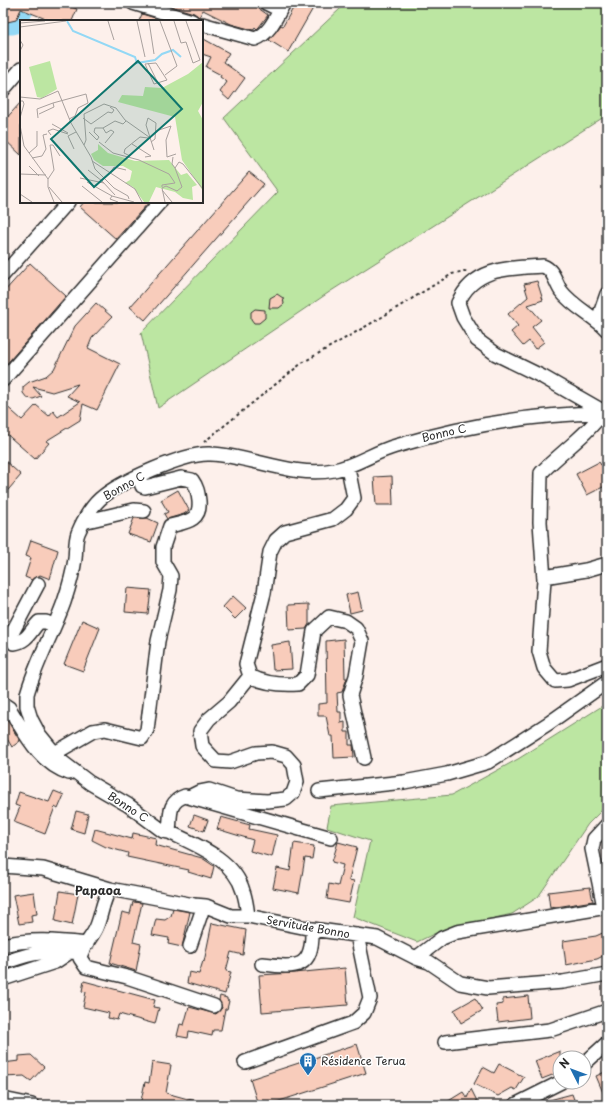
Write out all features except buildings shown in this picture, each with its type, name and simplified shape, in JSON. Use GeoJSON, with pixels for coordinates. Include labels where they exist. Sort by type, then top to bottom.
{"type":"FeatureCollection","features":[{"type":"Feature","properties":{"kind":"street"},"geometry":{"type":"LineString","coordinates":[[132,3],[189,20]]}},
{"type":"Feature","properties":{"kind":"street"},"geometry":{"type":"LineString","coordinates":[[203,24],[255,39],[262,37],[282,6],[266,3]]}},
{"type":"Feature","properties":{"kind":"street"},"geometry":{"type":"LineString","coordinates":[[3,90],[20,70]]}},
{"type":"Feature","properties":{"kind":"street"},"geometry":{"type":"LineString","coordinates":[[3,275],[67,203]]}},
{"type":"Feature","properties":{"kind":"street"},"geometry":{"type":"LineString","coordinates":[[3,380],[159,203]]}},
{"type":"Feature","properties":{"kind":"street"},"geometry":{"type":"LineString","coordinates":[[605,327],[587,314],[562,291],[547,268],[528,267],[491,271],[483,275],[461,296],[458,303],[463,317],[477,340],[496,354],[542,377],[604,413],[582,436],[558,455],[541,473],[540,522],[544,577],[539,651],[544,668],[555,681],[568,680],[607,665]]}},
{"type":"Feature","properties":{"kind":"street"},"geometry":{"type":"LineString","coordinates":[[605,327],[600,314],[607,294]]}},
{"type":"Feature","properties":{"kind":"street","name":"Bonno C"},"geometry":{"type":"LineString","coordinates":[[248,916],[243,890],[229,867],[215,855],[163,830],[80,776],[61,761],[39,734],[31,719],[27,694],[72,578],[77,536],[83,522],[100,499],[163,466],[192,455],[217,455],[308,472],[328,471],[348,468],[384,450],[444,432],[538,416],[604,413]]}},
{"type":"Feature","properties":{"kind":"street"},"geometry":{"type":"LineString","coordinates":[[348,468],[354,498],[346,509],[333,519],[285,532],[276,540],[270,552],[264,593],[246,664],[250,676],[257,680],[284,685],[298,684],[307,675],[314,631],[329,617],[346,620],[356,628],[362,641],[356,676],[350,696],[364,758]]}},
{"type":"Feature","properties":{"kind":"street"},"geometry":{"type":"LineString","coordinates":[[55,752],[93,731],[105,729],[142,738],[147,730],[158,641],[170,590],[171,576],[163,562],[163,547],[166,534],[170,526],[193,519],[197,516],[200,510],[197,488],[192,480],[181,478],[142,486],[140,477]]}},
{"type":"Feature","properties":{"kind":"street"},"geometry":{"type":"LineString","coordinates":[[83,522],[134,510],[144,511]]}},
{"type":"Feature","properties":{"kind":"street"},"geometry":{"type":"LineString","coordinates":[[544,577],[586,570],[607,564]]}},
{"type":"Feature","properties":{"kind":"street"},"geometry":{"type":"LineString","coordinates":[[38,584],[11,635],[12,641],[14,643],[20,642],[28,638],[39,622],[46,622],[53,625]]}},
{"type":"Feature","properties":{"kind":"street"},"geometry":{"type":"LineString","coordinates":[[189,797],[199,792],[209,790],[236,799],[266,802],[286,799],[293,793],[297,782],[294,766],[286,756],[272,752],[256,753],[230,762],[216,761],[202,746],[200,731],[209,719],[229,702],[250,676]]}},
{"type":"Feature","properties":{"kind":"street"},"geometry":{"type":"LineString","coordinates":[[319,791],[404,782],[447,774],[488,762],[550,723],[607,682]]}},
{"type":"Feature","properties":{"kind":"street"},"geometry":{"type":"LineString","coordinates":[[3,704],[9,708],[38,752],[47,761],[59,770],[80,776]]}},
{"type":"Feature","properties":{"kind":"street"},"geometry":{"type":"LineString","coordinates":[[169,832],[169,812],[174,802],[178,798],[189,797],[331,838]]}},
{"type":"Feature","properties":{"kind":"street"},"geometry":{"type":"LineString","coordinates":[[416,958],[442,938],[457,932],[606,907],[592,850],[594,840],[607,826]]}},
{"type":"Feature","properties":{"kind":"street","name":"Servitude Bonno"},"geometry":{"type":"LineString","coordinates":[[3,866],[43,869],[110,889],[206,906],[232,916],[248,916],[377,938],[416,958],[429,962],[460,982],[488,988],[563,982],[607,974]]}},
{"type":"Feature","properties":{"kind":"street"},"geometry":{"type":"LineString","coordinates":[[110,889],[105,896],[96,928],[84,947],[80,958],[86,967],[127,977],[214,1006]]}},
{"type":"Feature","properties":{"kind":"street"},"geometry":{"type":"LineString","coordinates":[[190,946],[202,911],[206,906]]}},
{"type":"Feature","properties":{"kind":"street"},"geometry":{"type":"LineString","coordinates":[[262,964],[296,966],[304,962],[311,951],[312,928]]}},
{"type":"Feature","properties":{"kind":"street"},"geometry":{"type":"LineString","coordinates":[[246,1062],[353,1023],[364,1013],[370,998],[357,935]]}},
{"type":"Feature","properties":{"kind":"street"},"geometry":{"type":"LineString","coordinates":[[3,945],[21,940],[59,941],[84,947]]}},
{"type":"Feature","properties":{"kind":"street"},"geometry":{"type":"LineString","coordinates":[[3,979],[55,962],[67,954],[84,947]]}},
{"type":"Feature","properties":{"kind":"street"},"geometry":{"type":"LineString","coordinates":[[3,963],[42,953],[67,954]]}},
{"type":"Feature","properties":{"kind":"street"},"geometry":{"type":"LineString","coordinates":[[445,1042],[550,1030],[607,1011]]}},
{"type":"Feature","properties":{"kind":"street"},"geometry":{"type":"LineString","coordinates":[[592,1056],[607,1042]]}},
{"type":"Feature","properties":{"kind":"street"},"geometry":{"type":"LineString","coordinates":[[515,1105],[552,1086]]}},
{"type":"Feature","properties":{"kind":"street"},"geometry":{"type":"LineString","coordinates":[[3,1100],[32,1105]]}},
{"type":"Feature","properties":{"kind":"path"},"geometry":{"type":"LineString","coordinates":[[192,455],[204,442],[302,363],[382,317],[452,274],[464,271],[483,275]]}},
{"type":"Feature","properties":{"kind":"green space"},"geometry":{"type":"Polygon","coordinates":[[[342,3],[607,3],[607,115],[331,291],[158,408],[141,333],[278,192],[224,118],[341,8],[342,3]]]}},
{"type":"Feature","properties":{"kind":"green space"},"geometry":{"type":"Polygon","coordinates":[[[607,703],[607,805],[588,824],[538,897],[512,914],[442,930],[417,942],[353,917],[370,841],[327,827],[331,806],[452,795],[518,759],[607,703]]]}},
{"type":"Feature","properties":{"kind":"waterway"},"geometry":{"type":"LineString","coordinates":[[3,24],[13,24],[28,3]]}},
{"type":"Feature","properties":{"kind":"place","name":"Résidence Terua"},"geometry":{"type":"Point","coordinates":[308,1076]}},
{"type":"Feature","properties":{"kind":"district","name":"Papaoa"},"geometry":{"type":"Point","coordinates":[98,891]}}]}
